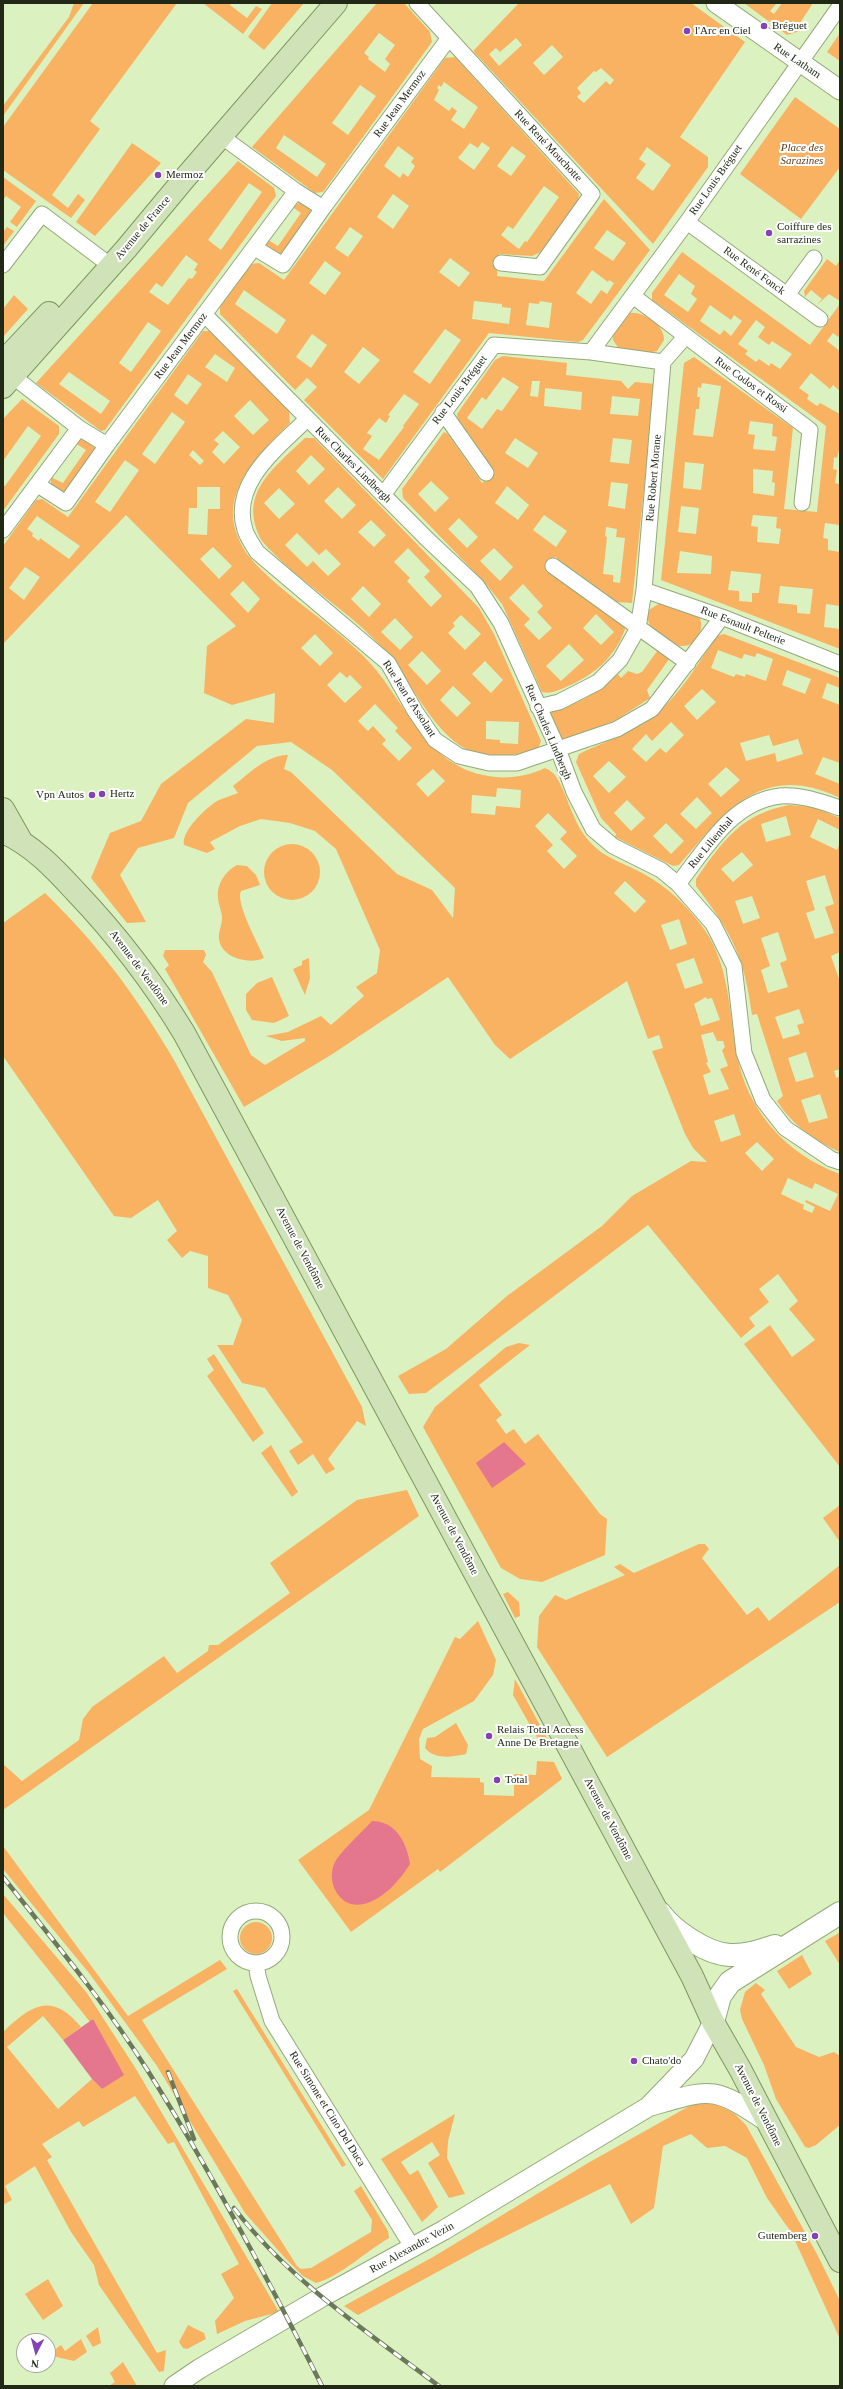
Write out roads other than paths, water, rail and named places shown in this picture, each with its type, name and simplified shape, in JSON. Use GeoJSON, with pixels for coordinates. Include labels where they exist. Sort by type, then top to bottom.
{"type":"FeatureCollection","features":[{"type":"Feature","properties":{"kind":"main road","name":"Avenue de France"},"geometry":{"type":"LineString","coordinates":[[5,374],[105,262],[179,184],[336,3]]}},
{"type":"Feature","properties":{"kind":"main road","name":"Avenue de Vendôme"},"geometry":{"type":"LineString","coordinates":[[3,809],[12,836],[60,875],[126,949],[160,994],[184,1033],[692,1976],[713,2022],[740,2069],[840,2261]]}},
{"type":"Feature","properties":{"kind":"main road"},"geometry":{"type":"LineString","coordinates":[[650,1898],[662,1916],[686,1937],[708,1950],[729,1955],[751,1954],[799,1939]]}},
{"type":"Feature","properties":{"kind":"main road"},"geometry":{"type":"LineString","coordinates":[[713,2022],[720,1996],[730,1982],[840,1913]]}},
{"type":"Feature","properties":{"kind":"street","name":"Rue René Mouchotte"},"geometry":{"type":"LineString","coordinates":[[416,3],[592,194],[540,267],[501,263]]}},
{"type":"Feature","properties":{"kind":"street","name":"Rue Latham"},"geometry":{"type":"LineString","coordinates":[[716,3],[840,90]]}},
{"type":"Feature","properties":{"kind":"street","name":"Rue Louis Bréguet"},"geometry":{"type":"LineString","coordinates":[[591,352],[687,222],[840,6]]}},
{"type":"Feature","properties":{"kind":"street","name":"Rue Jean Mermoz"},"geometry":{"type":"LineString","coordinates":[[255,248],[283,265],[448,38]]}},
{"type":"Feature","properties":{"kind":"street"},"geometry":{"type":"LineString","coordinates":[[221,136],[296,191],[323,208]]}},
{"type":"Feature","properties":{"kind":"street","name":"Rue Jean Mermoz"},"geometry":{"type":"LineString","coordinates":[[38,484],[66,503],[107,445],[296,191]]}},
{"type":"Feature","properties":{"kind":"street"},"geometry":{"type":"LineString","coordinates":[[3,266],[42,214],[105,262]]}},
{"type":"Feature","properties":{"kind":"street","name":"Rue René Fonck"},"geometry":{"type":"LineString","coordinates":[[687,222],[820,319]]}},
{"type":"Feature","properties":{"kind":"street"},"geometry":{"type":"LineString","coordinates":[[787,295],[814,258]]}},
{"type":"Feature","properties":{"kind":"street","name":"Rue Codos et Rossi"},"geometry":{"type":"LineString","coordinates":[[632,296],[810,430],[802,503]]}},
{"type":"Feature","properties":{"kind":"street","name":"Rue Charles Lindbergh"},"geometry":{"type":"LineString","coordinates":[[204,314],[383,495],[477,586],[501,623],[558,749],[574,792],[592,829],[613,846],[660,870],[678,884],[713,924],[734,966],[744,1053],[763,1100],[784,1128],[831,1160],[840,1162]]}},
{"type":"Feature","properties":{"kind":"street"},"geometry":{"type":"LineString","coordinates":[[663,362],[685,337]]}},
{"type":"Feature","properties":{"kind":"street","name":"Rue Louis Bréguet"},"geometry":{"type":"LineString","coordinates":[[383,495],[494,345],[591,352],[663,362]]}},
{"type":"Feature","properties":{"kind":"street","name":"Rue Robert Morane"},"geometry":{"type":"LineString","coordinates":[[538,707],[559,702],[598,682],[620,660],[638,628],[644,590],[663,362]]}},
{"type":"Feature","properties":{"kind":"street"},"geometry":{"type":"LineString","coordinates":[[5,374],[79,428],[107,445]]}},
{"type":"Feature","properties":{"kind":"street"},"geometry":{"type":"LineString","coordinates":[[443,412],[486,473]]}},
{"type":"Feature","properties":{"kind":"street","name":"Rue Jean d'Assolant"},"geometry":{"type":"LineString","coordinates":[[307,419],[265,461],[247,484],[242,507],[245,530],[257,552],[388,663],[415,711],[435,740],[459,756],[489,763],[517,763],[617,729],[652,709],[722,618]]}},
{"type":"Feature","properties":{"kind":"street"},"geometry":{"type":"LineString","coordinates":[[3,530],[79,428]]}},
{"type":"Feature","properties":{"kind":"street"},"geometry":{"type":"LineString","coordinates":[[553,566],[688,663]]}},
{"type":"Feature","properties":{"kind":"street","name":"Rue Esnault Pelterie"},"geometry":{"type":"LineString","coordinates":[[644,590],[722,618],[840,664]]}},
{"type":"Feature","properties":{"kind":"street","name":"Rue Lilienthal"},"geometry":{"type":"LineString","coordinates":[[678,884],[731,817],[747,806],[780,796],[813,799],[840,808]]}},
{"type":"Feature","properties":{"kind":"street","name":"Rue Simone et Cino Del Duca"},"geometry":{"type":"LineString","coordinates":[[256,1964],[258,1976],[272,2020],[413,2248]]}},
{"type":"Feature","properties":{"kind":"street","name":"Rue Alexandre Vezin"},"geometry":{"type":"LineString","coordinates":[[648,2107],[694,2059],[713,2022]]}},
{"type":"Feature","properties":{"kind":"street","name":"Rue Alexandre Vezin"},"geometry":{"type":"LineString","coordinates":[[174,2386],[199,2369],[322,2297],[413,2248],[648,2107],[699,2092],[711,2092],[734,2099],[766,2121]]}},
{"type":"Feature","properties":{"kind":"railway"},"geometry":{"type":"LineString","coordinates":[[3,1877],[96,1996],[148,2071],[172,2109],[239,2227],[322,2386]]}},
{"type":"Feature","properties":{"kind":"railway"},"geometry":{"type":"LineString","coordinates":[[168,2072],[194,2139]]}},
{"type":"Feature","properties":{"kind":"railway"},"geometry":{"type":"LineString","coordinates":[[234,2208],[279,2259],[304,2282],[357,2325],[439,2386]]}},
{"type":"Feature","properties":{"kind":"place","name":"Bréguet"},"geometry":{"type":"Point","coordinates":[764,26]}},
{"type":"Feature","properties":{"kind":"place","name":"l'Arc en Ciel"},"geometry":{"type":"Point","coordinates":[687,31]}},
{"type":"Feature","properties":{"kind":"place","name":"Mermoz"},"geometry":{"type":"Point","coordinates":[158,175]}},
{"type":"Feature","properties":{"kind":"place","name":"Coiffure des sarrazines"},"geometry":{"type":"Point","coordinates":[769,233]}},
{"type":"Feature","properties":{"kind":"place","name":"Hertz"},"geometry":{"type":"Point","coordinates":[102,794]}},
{"type":"Feature","properties":{"kind":"place","name":"Vpn Autos"},"geometry":{"type":"Point","coordinates":[92,795]}},
{"type":"Feature","properties":{"kind":"place","name":"Relais Total Access Anne De Bretagne"},"geometry":{"type":"Point","coordinates":[489,1736]}},
{"type":"Feature","properties":{"kind":"place","name":"Total"},"geometry":{"type":"Point","coordinates":[497,1780]}},
{"type":"Feature","properties":{"kind":"place","name":"Chato'do"},"geometry":{"type":"Point","coordinates":[634,2061]}},
{"type":"Feature","properties":{"kind":"place","name":"Gutemberg"},"geometry":{"type":"Point","coordinates":[815,2236]}},
{"type":"Feature","properties":{"kind":"park label","name":"Place des Sarazines"},"geometry":{"type":"Point","coordinates":[802,154]}}]}
